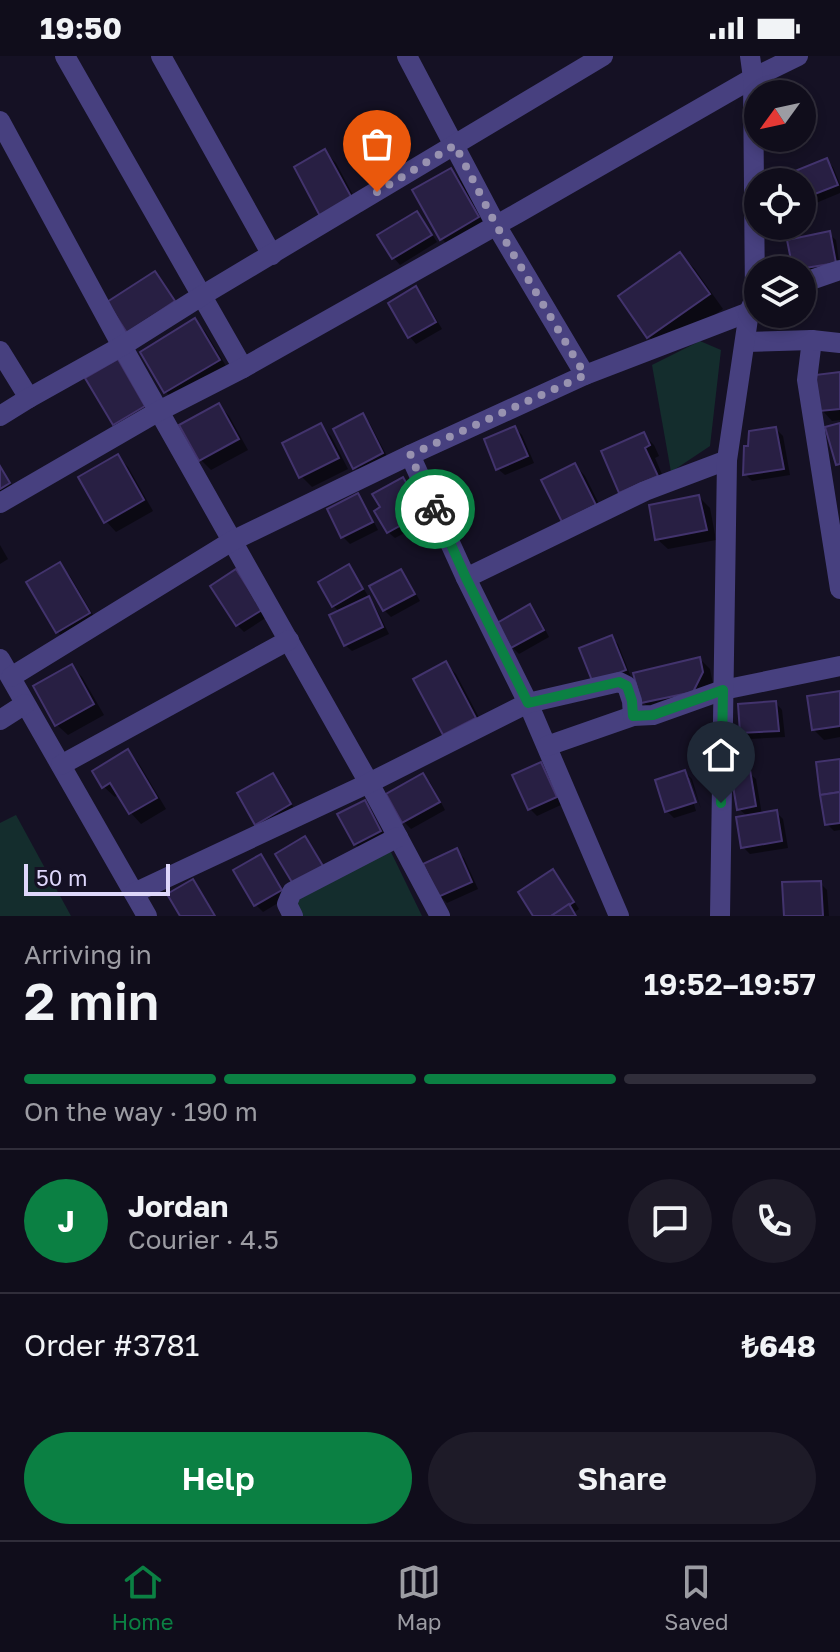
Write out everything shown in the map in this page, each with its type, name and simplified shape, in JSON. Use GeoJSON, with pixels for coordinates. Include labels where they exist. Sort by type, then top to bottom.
{"type":"FeatureCollection","features":[{"type":"Feature","properties":{"kind":"street"},"geometry":{"type":"LineString","coordinates":[[65,56],[243,368]]}},
{"type":"Feature","properties":{"kind":"street"},"geometry":{"type":"LineString","coordinates":[[407,56],[496,225],[585,375]]}},
{"type":"Feature","properties":{"kind":"street"},"geometry":{"type":"LineString","coordinates":[[0,416],[122,346],[603,56]]}},
{"type":"Feature","properties":{"kind":"street"},"geometry":{"type":"LineString","coordinates":[[750,56],[753,78],[754,256]]}},
{"type":"Feature","properties":{"kind":"street"},"geometry":{"type":"LineString","coordinates":[[0,503],[753,78],[798,56]]}},
{"type":"Feature","properties":{"kind":"street"},"geometry":{"type":"LineString","coordinates":[[167,58],[272,255]]}},
{"type":"Feature","properties":{"kind":"street"},"geometry":{"type":"LineString","coordinates":[[0,121],[440,916]]}},
{"type":"Feature","properties":{"kind":"street"},"geometry":{"type":"LineString","coordinates":[[816,278],[840,270]]}},
{"type":"Feature","properties":{"kind":"street"},"geometry":{"type":"LineString","coordinates":[[11,677],[232,541],[585,375],[744,307]]}},
{"type":"Feature","properties":{"kind":"street"},"geometry":{"type":"LineString","coordinates":[[720,916],[727,460],[749,328]]}},
{"type":"Feature","properties":{"kind":"street"},"geometry":{"type":"LineString","coordinates":[[746,342],[812,340],[840,343]]}},
{"type":"Feature","properties":{"kind":"street"},"geometry":{"type":"LineString","coordinates":[[812,340],[807,380],[840,589]]}},
{"type":"Feature","properties":{"kind":"street"},"geometry":{"type":"LineString","coordinates":[[0,351],[29,398]]}},
{"type":"Feature","properties":{"kind":"street"},"geometry":{"type":"LineString","coordinates":[[410,455],[528,703],[619,916]]}},
{"type":"Feature","properties":{"kind":"street"},"geometry":{"type":"LineString","coordinates":[[466,578],[645,491],[727,460]]}},
{"type":"Feature","properties":{"kind":"street"},"geometry":{"type":"LineString","coordinates":[[61,765],[289,640]]}},
{"type":"Feature","properties":{"kind":"street"},"geometry":{"type":"LineString","coordinates":[[0,659],[147,916]]}},
{"type":"Feature","properties":{"kind":"street"},"geometry":{"type":"LineString","coordinates":[[547,746],[633,716],[653,715],[723,690],[840,666]]}},
{"type":"Feature","properties":{"kind":"street"},"geometry":{"type":"LineString","coordinates":[[134,893],[369,783],[528,703],[619,682],[627,686],[633,716]]}},
{"type":"Feature","properties":{"kind":"street"},"geometry":{"type":"LineString","coordinates":[[0,720],[25,704]]}},
{"type":"Feature","properties":{"kind":"street"},"geometry":{"type":"LineString","coordinates":[[293,916],[287,904],[292,892],[398,837]]}},
{"type":"Feature","properties":{"kind":"green space"},"geometry":{"type":"Polygon","coordinates":[[[700,341],[721,350],[710,446],[671,472],[652,365],[700,341]]]}},
{"type":"Feature","properties":{"kind":"green space"},"geometry":{"type":"Polygon","coordinates":[[[16,815],[71,916],[0,916],[0,823],[16,815]]]}},
{"type":"Feature","properties":{"kind":"green space"},"geometry":{"type":"Polygon","coordinates":[[[389,848],[422,916],[302,916],[297,904],[302,895],[389,848]]]}},
{"type":"Feature","properties":{"kind":"building"},"geometry":{"type":"Polygon","coordinates":[[[325,149],[353,200],[321,218],[294,167],[325,149]]]}},
{"type":"Feature","properties":{"kind":"building"},"geometry":{"type":"Polygon","coordinates":[[[827,158],[838,185],[816,194],[816,168],[802,168],[827,158]]]}},
{"type":"Feature","properties":{"kind":"building"},"geometry":{"type":"Polygon","coordinates":[[[451,168],[479,217],[440,240],[412,190],[451,168]]]}},
{"type":"Feature","properties":{"kind":"building"},"geometry":{"type":"Polygon","coordinates":[[[417,211],[432,235],[392,259],[377,235],[417,211]]]}},
{"type":"Feature","properties":{"kind":"building"},"geometry":{"type":"Polygon","coordinates":[[[830,231],[836,263],[816,266],[816,256],[790,256],[787,240],[816,240],[816,234],[830,231]]]}},
{"type":"Feature","properties":{"kind":"building"},"geometry":{"type":"Polygon","coordinates":[[[680,252],[710,294],[647,338],[618,296],[680,252]]]}},
{"type":"Feature","properties":{"kind":"building"},"geometry":{"type":"Polygon","coordinates":[[[155,271],[175,301],[127,333],[107,302],[155,271]]]}},
{"type":"Feature","properties":{"kind":"building"},"geometry":{"type":"Polygon","coordinates":[[[416,286],[436,322],[408,338],[388,303],[416,286]]]}},
{"type":"Feature","properties":{"kind":"building"},"geometry":{"type":"Polygon","coordinates":[[[195,318],[220,360],[164,393],[140,352],[195,318]]]}},
{"type":"Feature","properties":{"kind":"building"},"geometry":{"type":"Polygon","coordinates":[[[118,359],[145,406],[113,425],[85,378],[118,359]]]}},
{"type":"Feature","properties":{"kind":"building"},"geometry":{"type":"Polygon","coordinates":[[[840,372],[840,409],[820,411],[815,375],[840,372]]]}},
{"type":"Feature","properties":{"kind":"building"},"geometry":{"type":"Polygon","coordinates":[[[219,403],[239,439],[199,461],[179,425],[219,403]]]}},
{"type":"Feature","properties":{"kind":"building"},"geometry":{"type":"Polygon","coordinates":[[[363,413],[383,453],[353,469],[333,429],[363,413]]]}},
{"type":"Feature","properties":{"kind":"building"},"geometry":{"type":"Polygon","coordinates":[[[321,423],[339,458],[299,478],[282,443],[321,423]]]}},
{"type":"Feature","properties":{"kind":"building"},"geometry":{"type":"Polygon","coordinates":[[[840,423],[840,464],[836,465],[825,427],[840,423]]]}},
{"type":"Feature","properties":{"kind":"building"},"geometry":{"type":"Polygon","coordinates":[[[515,426],[528,456],[496,470],[484,439],[515,426]]]}},
{"type":"Feature","properties":{"kind":"building"},"geometry":{"type":"Polygon","coordinates":[[[776,427],[784,469],[743,475],[744,446],[748,446],[749,431],[776,427]]]}},
{"type":"Feature","properties":{"kind":"building"},"geometry":{"type":"Polygon","coordinates":[[[644,432],[650,445],[645,448],[658,476],[619,493],[601,451],[644,432]]]}},
{"type":"Feature","properties":{"kind":"building"},"geometry":{"type":"Polygon","coordinates":[[[118,454],[144,500],[104,523],[78,477],[118,454]]]}},
{"type":"Feature","properties":{"kind":"building"},"geometry":{"type":"Polygon","coordinates":[[[575,463],[596,505],[562,522],[541,480],[575,463]]]}},
{"type":"Feature","properties":{"kind":"building"},"geometry":{"type":"Polygon","coordinates":[[[0,466],[10,483],[0,489],[0,466]]]}},
{"type":"Feature","properties":{"kind":"building"},"geometry":{"type":"Polygon","coordinates":[[[403,477],[423,513],[387,533],[374,511],[380,507],[372,494],[403,477]]]}},
{"type":"Feature","properties":{"kind":"building"},"geometry":{"type":"Polygon","coordinates":[[[358,493],[373,522],[341,538],[327,509],[358,493]]]}},
{"type":"Feature","properties":{"kind":"building"},"geometry":{"type":"Polygon","coordinates":[[[699,495],[707,530],[655,540],[649,505],[699,495]]]}},
{"type":"Feature","properties":{"kind":"building"},"geometry":{"type":"Polygon","coordinates":[[[60,562],[90,613],[56,633],[26,582],[60,562]]]}},
{"type":"Feature","properties":{"kind":"building"},"geometry":{"type":"Polygon","coordinates":[[[349,564],[363,589],[332,607],[318,582],[349,564]]]}},
{"type":"Feature","properties":{"kind":"building"},"geometry":{"type":"Polygon","coordinates":[[[236,569],[262,610],[236,626],[210,586],[236,569]]]}},
{"type":"Feature","properties":{"kind":"building"},"geometry":{"type":"Polygon","coordinates":[[[401,569],[415,594],[383,611],[369,586],[401,569]]]}},
{"type":"Feature","properties":{"kind":"building"},"geometry":{"type":"Polygon","coordinates":[[[369,596],[383,627],[344,646],[329,615],[369,596]]]}},
{"type":"Feature","properties":{"kind":"building"},"geometry":{"type":"Polygon","coordinates":[[[530,604],[544,630],[511,648],[497,623],[530,604]]]}},
{"type":"Feature","properties":{"kind":"building"},"geometry":{"type":"Polygon","coordinates":[[[612,635],[626,670],[593,683],[579,648],[612,635]]]}},
{"type":"Feature","properties":{"kind":"building"},"geometry":{"type":"Polygon","coordinates":[[[700,657],[703,672],[693,692],[641,703],[633,673],[700,657]]]}},
{"type":"Feature","properties":{"kind":"building"},"geometry":{"type":"Polygon","coordinates":[[[446,661],[476,718],[443,735],[413,679],[446,661]]]}},
{"type":"Feature","properties":{"kind":"building"},"geometry":{"type":"Polygon","coordinates":[[[72,664],[94,704],[55,726],[33,686],[72,664]]]}},
{"type":"Feature","properties":{"kind":"building"},"geometry":{"type":"Polygon","coordinates":[[[840,691],[840,726],[812,730],[807,696],[840,691]]]}},
{"type":"Feature","properties":{"kind":"building"},"geometry":{"type":"Polygon","coordinates":[[[776,701],[779,731],[740,733],[738,704],[776,701]]]}},
{"type":"Feature","properties":{"kind":"building"},"geometry":{"type":"Polygon","coordinates":[[[128,749],[157,798],[129,814],[110,783],[102,788],[92,771],[128,749]]]}},
{"type":"Feature","properties":{"kind":"building"},"geometry":{"type":"Polygon","coordinates":[[[840,759],[840,792],[820,795],[816,762],[840,759]]]}},
{"type":"Feature","properties":{"kind":"building"},"geometry":{"type":"Polygon","coordinates":[[[541,762],[557,797],[528,810],[512,775],[541,762]]]}},
{"type":"Feature","properties":{"kind":"building"},"geometry":{"type":"Polygon","coordinates":[[[685,770],[696,802],[665,812],[655,780],[685,770]]]}},
{"type":"Feature","properties":{"kind":"building"},"geometry":{"type":"Polygon","coordinates":[[[750,770],[756,806],[737,810],[731,774],[750,770]]]}},
{"type":"Feature","properties":{"kind":"building"},"geometry":{"type":"Polygon","coordinates":[[[273,773],[291,804],[255,825],[237,793],[273,773]]]}},
{"type":"Feature","properties":{"kind":"building"},"geometry":{"type":"Polygon","coordinates":[[[423,773],[440,802],[402,823],[386,794],[423,773]]]}},
{"type":"Feature","properties":{"kind":"building"},"geometry":{"type":"Polygon","coordinates":[[[840,792],[840,823],[825,825],[820,795],[840,792]]]}},
{"type":"Feature","properties":{"kind":"building"},"geometry":{"type":"Polygon","coordinates":[[[365,800],[381,831],[354,845],[337,814],[365,800]]]}},
{"type":"Feature","properties":{"kind":"building"},"geometry":{"type":"Polygon","coordinates":[[[777,810],[782,841],[741,848],[736,817],[777,810]]]}},
{"type":"Feature","properties":{"kind":"building"},"geometry":{"type":"Polygon","coordinates":[[[305,836],[323,866],[293,884],[275,854],[305,836]]]}},
{"type":"Feature","properties":{"kind":"building"},"geometry":{"type":"Polygon","coordinates":[[[457,848],[472,882],[438,897],[423,864],[457,848]]]}},
{"type":"Feature","properties":{"kind":"building"},"geometry":{"type":"Polygon","coordinates":[[[261,854],[282,890],[254,906],[233,870],[261,854]]]}},
{"type":"Feature","properties":{"kind":"building"},"geometry":{"type":"Polygon","coordinates":[[[553,869],[574,902],[551,916],[533,916],[518,892],[553,869]]]}},
{"type":"Feature","properties":{"kind":"building"},"geometry":{"type":"Polygon","coordinates":[[[193,879],[215,916],[180,916],[167,894],[193,879]]]}},
{"type":"Feature","properties":{"kind":"building"},"geometry":{"type":"Polygon","coordinates":[[[821,881],[823,916],[784,916],[782,882],[821,881]]]}},
{"type":"Feature","properties":{"kind":"building"},"geometry":{"type":"Polygon","coordinates":[[[569,904],[576,916],[551,916],[569,904]]]}},
{"type":"Feature","properties":{"kind":"way so far"},"geometry":{"type":"LineString","coordinates":[[377,192],[455,145],[496,225],[585,375],[410,455],[435,509]]}},
{"type":"Feature","properties":{"kind":"route"},"geometry":{"type":"LineString","coordinates":[[435,509],[528,703],[619,682],[627,686],[633,716],[653,715],[723,690],[721,803]]}}]}
